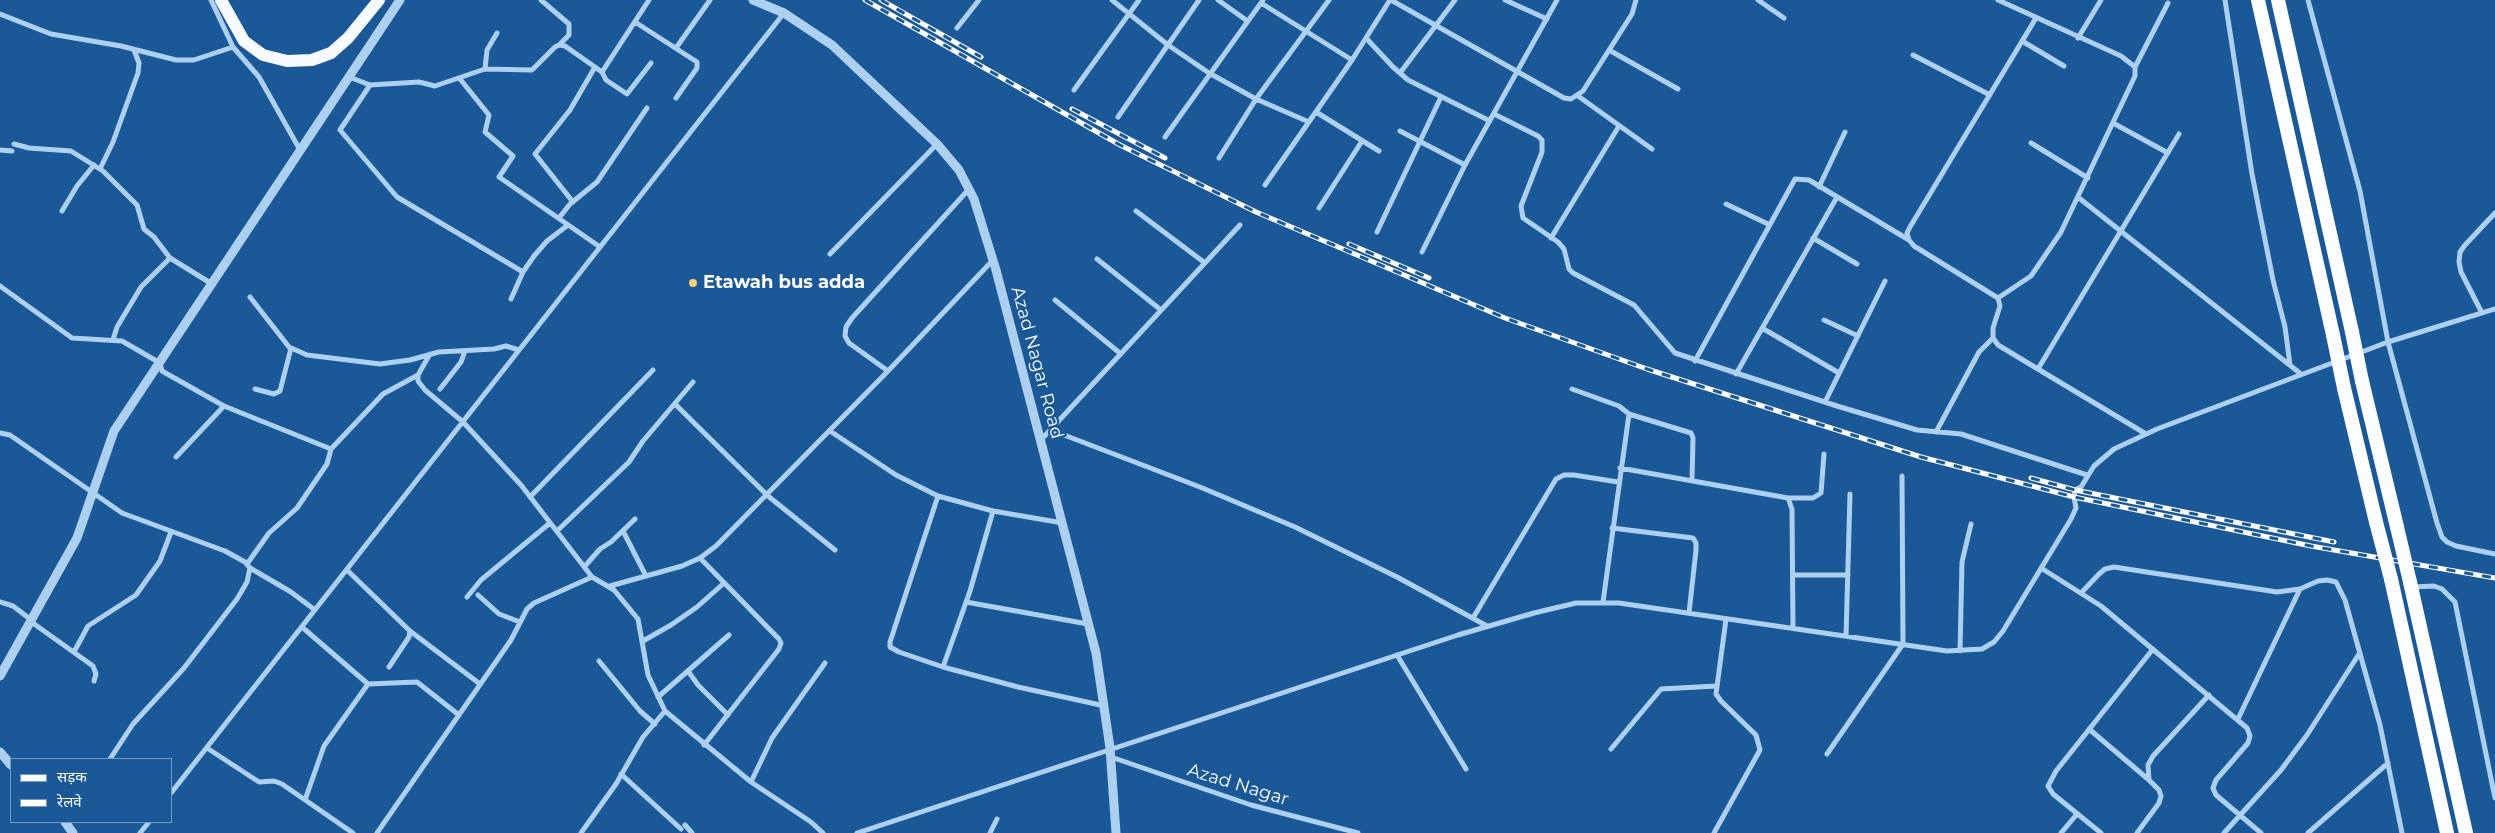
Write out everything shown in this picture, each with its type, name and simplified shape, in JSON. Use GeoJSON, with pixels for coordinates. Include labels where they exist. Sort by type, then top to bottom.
{"type":"FeatureCollection","features":[{"type":"Feature","properties":{"kind":"highway"},"geometry":{"type":"LineString","coordinates":[[2258,0],[2344,388],[2391,579],[2447,833]]}},
{"type":"Feature","properties":{"kind":"highway"},"geometry":{"type":"LineString","coordinates":[[2278,0],[2362,381],[2411,584],[2466,833]]}},
{"type":"Feature","properties":{"kind":"main road"},"geometry":{"type":"LineString","coordinates":[[221,0],[244,41],[263,55],[287,60],[312,60],[331,53],[348,38],[379,0]]}},
{"type":"Feature","properties":{"kind":"street"},"geometry":{"type":"LineString","coordinates":[[211,0],[233,47],[258,78],[300,150]]}},
{"type":"Feature","properties":{"kind":"street"},"geometry":{"type":"LineString","coordinates":[[0,676],[77,538],[114,431],[400,0]]}},
{"type":"Feature","properties":{"kind":"street"},"geometry":{"type":"LineString","coordinates":[[349,77],[370,86],[419,82],[435,86],[485,69],[532,70],[569,35],[569,24],[552,7],[541,0]]}},
{"type":"Feature","properties":{"kind":"street"},"geometry":{"type":"LineString","coordinates":[[602,72],[650,0]]}},
{"type":"Feature","properties":{"kind":"street"},"geometry":{"type":"LineString","coordinates":[[676,48],[710,0]]}},
{"type":"Feature","properties":{"kind":"street","name":"Azad Nagar Road"},"geometry":{"type":"LineString","coordinates":[[753,0],[784,13],[832,45],[937,144],[959,170],[969,189],[993,260],[1096,653],[1105,706],[1116,833]]}},
{"type":"Feature","properties":{"kind":"street"},"geometry":{"type":"LineString","coordinates":[[957,28],[979,0]]}},
{"type":"Feature","properties":{"kind":"street"},"geometry":{"type":"LineString","coordinates":[[1112,0],[1168,45],[1210,73],[1256,99],[1309,122]]}},
{"type":"Feature","properties":{"kind":"street"},"geometry":{"type":"LineString","coordinates":[[1074,90],[1138,0]]}},
{"type":"Feature","properties":{"kind":"street"},"geometry":{"type":"LineString","coordinates":[[1118,117],[1199,0]]}},
{"type":"Feature","properties":{"kind":"street"},"geometry":{"type":"LineString","coordinates":[[1218,0],[1246,20]]}},
{"type":"Feature","properties":{"kind":"street"},"geometry":{"type":"LineString","coordinates":[[1219,158],[1256,99],[1304,31],[1329,0]]}},
{"type":"Feature","properties":{"kind":"street"},"geometry":{"type":"LineString","coordinates":[[1265,184],[1352,60],[1390,0],[1518,70],[1564,98],[1570,99],[1578,96],[1609,50],[1632,14],[1636,0]]}},
{"type":"Feature","properties":{"kind":"street"},"geometry":{"type":"LineString","coordinates":[[1400,73],[1455,0]]}},
{"type":"Feature","properties":{"kind":"street"},"geometry":{"type":"LineString","coordinates":[[1505,0],[1547,19]]}},
{"type":"Feature","properties":{"kind":"street"},"geometry":{"type":"LineString","coordinates":[[1422,252],[1465,164],[1557,0]]}},
{"type":"Feature","properties":{"kind":"street"},"geometry":{"type":"LineString","coordinates":[[1758,0],[1784,18]]}},
{"type":"Feature","properties":{"kind":"street"},"geometry":{"type":"LineString","coordinates":[[1998,0],[2130,60],[2135,67]]}},
{"type":"Feature","properties":{"kind":"street"},"geometry":{"type":"LineString","coordinates":[[2078,38],[2101,0]]}},
{"type":"Feature","properties":{"kind":"street"},"geometry":{"type":"LineString","coordinates":[[2225,0],[2252,174],[2273,280],[2285,326],[2290,365]]}},
{"type":"Feature","properties":{"kind":"street"},"geometry":{"type":"LineString","coordinates":[[2308,0],[2360,191],[2388,342],[2426,488],[2442,536],[2456,546],[2495,554]]}},
{"type":"Feature","properties":{"kind":"street"},"geometry":{"type":"LineString","coordinates":[[1165,136],[1246,20],[1262,1],[1304,31],[1352,60]]}},
{"type":"Feature","properties":{"kind":"street"},"geometry":{"type":"LineString","coordinates":[[1998,298],[2031,276],[2038,269],[2079,198],[2135,76],[2135,67],[2168,4]]}},
{"type":"Feature","properties":{"kind":"street"},"geometry":{"type":"LineString","coordinates":[[172,792],[784,13]]}},
{"type":"Feature","properties":{"kind":"street"},"geometry":{"type":"LineString","coordinates":[[0,14],[58,36],[185,61],[233,47]]}},
{"type":"Feature","properties":{"kind":"street"},"geometry":{"type":"LineString","coordinates":[[1909,240],[1907,234],[1910,227],[2036,18]]}},
{"type":"Feature","properties":{"kind":"street"},"geometry":{"type":"LineString","coordinates":[[635,22],[676,48],[698,65],[676,98]]}},
{"type":"Feature","properties":{"kind":"street"},"geometry":{"type":"LineString","coordinates":[[485,69],[487,50],[497,33]]}},
{"type":"Feature","properties":{"kind":"street"},"geometry":{"type":"LineString","coordinates":[[1366,38],[1400,73],[1490,121]]}},
{"type":"Feature","properties":{"kind":"street"},"geometry":{"type":"LineString","coordinates":[[2022,41],[2064,66]]}},
{"type":"Feature","properties":{"kind":"street"},"geometry":{"type":"LineString","coordinates":[[559,45],[564,46],[602,72],[606,80],[627,94],[651,63]]}},
{"type":"Feature","properties":{"kind":"street"},"geometry":{"type":"LineString","coordinates":[[100,169],[113,142],[138,73],[139,63],[134,50]]}},
{"type":"Feature","properties":{"kind":"street"},"geometry":{"type":"LineString","coordinates":[[1609,50],[1678,89]]}},
{"type":"Feature","properties":{"kind":"street"},"geometry":{"type":"LineString","coordinates":[[1913,54],[1990,95]]}},
{"type":"Feature","properties":{"kind":"street"},"geometry":{"type":"LineString","coordinates":[[573,202],[535,154],[570,110],[595,67]]}},
{"type":"Feature","properties":{"kind":"street"},"geometry":{"type":"LineString","coordinates":[[460,79],[489,115],[485,132],[514,156],[499,176],[600,247]]}},
{"type":"Feature","properties":{"kind":"street"},"geometry":{"type":"LineString","coordinates":[[370,86],[340,130],[397,197],[523,272]]}},
{"type":"Feature","properties":{"kind":"street"},"geometry":{"type":"LineString","coordinates":[[1578,96],[1652,149]]}},
{"type":"Feature","properties":{"kind":"street"},"geometry":{"type":"LineString","coordinates":[[1377,232],[1442,97]]}},
{"type":"Feature","properties":{"kind":"street"},"geometry":{"type":"LineString","coordinates":[[559,218],[573,202],[597,182],[648,108]]}},
{"type":"Feature","properties":{"kind":"street"},"geometry":{"type":"LineString","coordinates":[[1316,112],[1378,151]]}},
{"type":"Feature","properties":{"kind":"street"},"geometry":{"type":"LineString","coordinates":[[1494,114],[1538,136],[1542,140],[1542,152],[1522,199],[1521,212],[1523,218],[1564,249],[1567,264],[1573,273],[1634,305],[1669,348],[1694,360],[1736,374],[1917,430],[1961,434],[2087,475]]}},
{"type":"Feature","properties":{"kind":"street"},"geometry":{"type":"LineString","coordinates":[[2113,123],[2168,153]]}},
{"type":"Feature","properties":{"kind":"street"},"geometry":{"type":"LineString","coordinates":[[1551,238],[1619,126]]}},
{"type":"Feature","properties":{"kind":"street"},"geometry":{"type":"LineString","coordinates":[[1400,131],[1465,164]]}},
{"type":"Feature","properties":{"kind":"street"},"geometry":{"type":"LineString","coordinates":[[1819,187],[1845,132]]}},
{"type":"Feature","properties":{"kind":"street"},"geometry":{"type":"LineString","coordinates":[[2038,369],[2179,134]]}},
{"type":"Feature","properties":{"kind":"street"},"geometry":{"type":"LineString","coordinates":[[1319,208],[1362,141]]}},
{"type":"Feature","properties":{"kind":"street"},"geometry":{"type":"LineString","coordinates":[[2031,143],[2088,178]]}},
{"type":"Feature","properties":{"kind":"street"},"geometry":{"type":"LineString","coordinates":[[14,144],[29,148],[67,150],[100,169],[137,204],[144,229],[154,237],[170,258],[212,284]]}},
{"type":"Feature","properties":{"kind":"street"},"geometry":{"type":"LineString","coordinates":[[830,254],[937,144]]}},
{"type":"Feature","properties":{"kind":"street"},"geometry":{"type":"LineString","coordinates":[[0,150],[12,151]]}},
{"type":"Feature","properties":{"kind":"street"},"geometry":{"type":"LineString","coordinates":[[62,211],[77,186],[94,165]]}},
{"type":"Feature","properties":{"kind":"street"},"geometry":{"type":"LineString","coordinates":[[1694,360],[1768,224],[1795,179],[1808,180],[1993,293],[1998,298],[2000,306],[1993,328],[1993,338],[1998,345],[2146,434]]}},
{"type":"Feature","properties":{"kind":"street"},"geometry":{"type":"LineString","coordinates":[[888,371],[849,343],[845,336],[846,327],[852,318],[969,189]]}},
{"type":"Feature","properties":{"kind":"street"},"geometry":{"type":"LineString","coordinates":[[1736,374],[1837,197]]}},
{"type":"Feature","properties":{"kind":"street"},"geometry":{"type":"LineString","coordinates":[[2079,198],[2301,374]]}},
{"type":"Feature","properties":{"kind":"street"},"geometry":{"type":"LineString","coordinates":[[1726,204],[1768,224]]}},
{"type":"Feature","properties":{"kind":"street"},"geometry":{"type":"LineString","coordinates":[[1136,211],[1205,263]]}},
{"type":"Feature","properties":{"kind":"street"},"geometry":{"type":"LineString","coordinates":[[2482,313],[2461,272],[2460,252],[2495,213]]}},
{"type":"Feature","properties":{"kind":"street"},"geometry":{"type":"LineString","coordinates":[[510,298],[523,272],[547,241],[568,224]]}},
{"type":"Feature","properties":{"kind":"street"},"geometry":{"type":"LineString","coordinates":[[1040,441],[1240,225]]}},
{"type":"Feature","properties":{"kind":"street"},"geometry":{"type":"LineString","coordinates":[[1813,238],[1857,264]]}},
{"type":"Feature","properties":{"kind":"street"},"geometry":{"type":"LineString","coordinates":[[113,340],[117,327],[141,287],[170,258]]}},
{"type":"Feature","properties":{"kind":"street"},"geometry":{"type":"LineString","coordinates":[[1097,259],[1161,310]]}},
{"type":"Feature","properties":{"kind":"street"},"geometry":{"type":"LineString","coordinates":[[610,586],[700,558],[716,546],[768,496],[993,260]]}},
{"type":"Feature","properties":{"kind":"street"},"geometry":{"type":"LineString","coordinates":[[1825,402],[1885,281]]}},
{"type":"Feature","properties":{"kind":"street"},"geometry":{"type":"LineString","coordinates":[[0,286],[72,338],[122,341],[160,363],[162,371],[224,406],[331,448]]}},
{"type":"Feature","properties":{"kind":"street"},"geometry":{"type":"LineString","coordinates":[[250,297],[290,348],[307,356],[380,364],[410,360],[430,354],[506,346],[519,350]]}},
{"type":"Feature","properties":{"kind":"street"},"geometry":{"type":"LineString","coordinates":[[1055,300],[1121,354]]}},
{"type":"Feature","properties":{"kind":"street"},"geometry":{"type":"LineString","coordinates":[[857,833],[1110,753],[1487,626],[1576,603],[1603,602],[1960,651],[1982,649],[1994,642],[2003,631],[2071,519],[2076,508],[2075,490],[2081,487],[2087,475],[2114,449],[2146,434],[2301,374],[2388,342],[2495,308]]}},
{"type":"Feature","properties":{"kind":"street"},"geometry":{"type":"LineString","coordinates":[[1824,320],[1858,336]]}},
{"type":"Feature","properties":{"kind":"street"},"geometry":{"type":"LineString","coordinates":[[1762,328],[1839,373]]}},
{"type":"Feature","properties":{"kind":"street"},"geometry":{"type":"LineString","coordinates":[[1936,432],[1979,352],[1993,338]]}},
{"type":"Feature","properties":{"kind":"street"},"geometry":{"type":"LineString","coordinates":[[255,389],[274,394],[280,391],[290,348]]}},
{"type":"Feature","properties":{"kind":"street"},"geometry":{"type":"LineString","coordinates":[[440,389],[461,362],[465,351]]}},
{"type":"Feature","properties":{"kind":"street"},"geometry":{"type":"LineString","coordinates":[[111,758],[142,712],[184,668],[237,599],[247,582],[248,566],[269,534],[297,508],[327,464],[331,448],[383,394],[418,376],[430,354]]}},
{"type":"Feature","properties":{"kind":"street"},"geometry":{"type":"LineString","coordinates":[[530,497],[654,370]]}},
{"type":"Feature","properties":{"kind":"street"},"geometry":{"type":"LineString","coordinates":[[418,376],[418,381],[425,390],[463,422],[530,497],[592,577],[610,586],[638,619],[647,670],[665,711],[704,745],[752,782],[811,822],[823,833]]}},
{"type":"Feature","properties":{"kind":"street"},"geometry":{"type":"LineString","coordinates":[[557,531],[629,462],[638,448],[693,382]]}},
{"type":"Feature","properties":{"kind":"street"},"geometry":{"type":"LineString","coordinates":[[1572,389],[1619,406],[1628,414],[1691,433],[1693,438],[1692,480]]}},
{"type":"Feature","properties":{"kind":"street"},"geometry":{"type":"LineString","coordinates":[[675,404],[768,496],[835,550]]}},
{"type":"Feature","properties":{"kind":"street"},"geometry":{"type":"LineString","coordinates":[[176,457],[224,406]]}},
{"type":"Feature","properties":{"kind":"street"},"geometry":{"type":"LineString","coordinates":[[1603,602],[1628,414]]}},
{"type":"Feature","properties":{"kind":"street"},"geometry":{"type":"LineString","coordinates":[[1051,430],[1200,487],[1295,527],[1397,577],[1487,626]]}},
{"type":"Feature","properties":{"kind":"street"},"geometry":{"type":"LineString","coordinates":[[830,431],[896,475],[938,496],[993,511],[1063,523]]}},
{"type":"Feature","properties":{"kind":"street"},"geometry":{"type":"LineString","coordinates":[[0,433],[10,435],[122,513],[225,551],[291,592],[315,610]]}},
{"type":"Feature","properties":{"kind":"street"},"geometry":{"type":"LineString","coordinates":[[1620,468],[1788,498],[1813,498],[1821,493],[1824,454]]}},
{"type":"Feature","properties":{"kind":"street"},"geometry":{"type":"LineString","coordinates":[[1473,618],[1556,479],[1564,475],[1574,475],[1618,482]]}},
{"type":"Feature","properties":{"kind":"street"},"geometry":{"type":"LineString","coordinates":[[1827,754],[1903,644],[1902,476]]}},
{"type":"Feature","properties":{"kind":"street"},"geometry":{"type":"LineString","coordinates":[[1846,636],[1850,494]]}},
{"type":"Feature","properties":{"kind":"street"},"geometry":{"type":"LineString","coordinates":[[938,496],[890,642],[890,647],[943,667],[1018,687],[1105,706]]}},
{"type":"Feature","properties":{"kind":"street"},"geometry":{"type":"LineString","coordinates":[[1788,498],[1792,509],[1793,628]]}},
{"type":"Feature","properties":{"kind":"street"},"geometry":{"type":"LineString","coordinates":[[943,667],[966,602],[993,511]]}},
{"type":"Feature","properties":{"kind":"street"},"geometry":{"type":"LineString","coordinates":[[585,566],[600,549],[635,519]]}},
{"type":"Feature","properties":{"kind":"street"},"geometry":{"type":"LineString","coordinates":[[467,597],[481,580],[550,522]]}},
{"type":"Feature","properties":{"kind":"street"},"geometry":{"type":"LineString","coordinates":[[1960,651],[1962,557],[1971,524]]}},
{"type":"Feature","properties":{"kind":"street"},"geometry":{"type":"LineString","coordinates":[[1612,528],[1693,538],[1696,543],[1696,550],[1689,613]]}},
{"type":"Feature","properties":{"kind":"street"},"geometry":{"type":"LineString","coordinates":[[623,531],[646,576]]}},
{"type":"Feature","properties":{"kind":"street"},"geometry":{"type":"LineString","coordinates":[[74,652],[88,626],[136,595],[160,561],[171,532]]}},
{"type":"Feature","properties":{"kind":"street"},"geometry":{"type":"LineString","coordinates":[[700,558],[779,639],[780,643],[779,649],[704,745]]}},
{"type":"Feature","properties":{"kind":"street"},"geometry":{"type":"LineString","coordinates":[[2042,568],[2082,592],[2209,694],[2247,728],[2250,736],[2248,744],[2216,780],[2213,788],[2216,794],[2242,814],[2261,833]]}},
{"type":"Feature","properties":{"kind":"street"},"geometry":{"type":"LineString","coordinates":[[2082,592],[2105,569],[2114,568],[2277,592],[2300,589],[2328,580],[2336,582],[2345,600],[2388,764],[2402,833]]}},
{"type":"Feature","properties":{"kind":"street"},"geometry":{"type":"LineString","coordinates":[[347,570],[410,631],[480,684]]}},
{"type":"Feature","properties":{"kind":"street"},"geometry":{"type":"LineString","coordinates":[[1793,575],[1848,575]]}},
{"type":"Feature","properties":{"kind":"street"},"geometry":{"type":"LineString","coordinates":[[377,833],[534,603],[592,577]]}},
{"type":"Feature","properties":{"kind":"street"},"geometry":{"type":"LineString","coordinates":[[643,641],[697,608],[724,583]]}},
{"type":"Feature","properties":{"kind":"street"},"geometry":{"type":"LineString","coordinates":[[2411,584],[2434,586],[2442,589],[2455,602],[2495,798]]}},
{"type":"Feature","properties":{"kind":"street"},"geometry":{"type":"LineString","coordinates":[[2238,719],[2300,589]]}},
{"type":"Feature","properties":{"kind":"street"},"geometry":{"type":"LineString","coordinates":[[478,595],[499,614],[520,622]]}},
{"type":"Feature","properties":{"kind":"street"},"geometry":{"type":"LineString","coordinates":[[0,602],[13,606],[93,666],[96,671],[94,681]]}},
{"type":"Feature","properties":{"kind":"street"},"geometry":{"type":"LineString","coordinates":[[966,602],[1089,624]]}},
{"type":"Feature","properties":{"kind":"street"},"geometry":{"type":"LineString","coordinates":[[1714,833],[1760,750],[1756,735],[1716,694],[1726,619]]}},
{"type":"Feature","properties":{"kind":"street"},"geometry":{"type":"LineString","coordinates":[[302,627],[368,684],[417,682],[459,715]]}},
{"type":"Feature","properties":{"kind":"street"},"geometry":{"type":"LineString","coordinates":[[389,667],[409,637],[410,631]]}},
{"type":"Feature","properties":{"kind":"street"},"geometry":{"type":"LineString","coordinates":[[658,697],[729,635]]}},
{"type":"Feature","properties":{"kind":"street"},"geometry":{"type":"LineString","coordinates":[[2101,833],[2053,794],[2048,786],[2056,771],[2153,649]]}},
{"type":"Feature","properties":{"kind":"street"},"geometry":{"type":"LineString","coordinates":[[2224,833],[2281,770],[2359,654]]}},
{"type":"Feature","properties":{"kind":"street"},"geometry":{"type":"LineString","coordinates":[[1397,656],[1466,769]]}},
{"type":"Feature","properties":{"kind":"street"},"geometry":{"type":"LineString","coordinates":[[599,661],[640,711],[654,724]]}},
{"type":"Feature","properties":{"kind":"street"},"geometry":{"type":"LineString","coordinates":[[752,782],[772,738],[825,663]]}},
{"type":"Feature","properties":{"kind":"street"},"geometry":{"type":"LineString","coordinates":[[688,671],[698,685],[728,715]]}},
{"type":"Feature","properties":{"kind":"street"},"geometry":{"type":"LineString","coordinates":[[305,800],[324,746],[368,684]]}},
{"type":"Feature","properties":{"kind":"street"},"geometry":{"type":"LineString","coordinates":[[1611,749],[1661,689],[1716,686]]}},
{"type":"Feature","properties":{"kind":"street"},"geometry":{"type":"LineString","coordinates":[[2149,780],[2147,772],[2153,756],[2209,694]]}},
{"type":"Feature","properties":{"kind":"street"},"geometry":{"type":"LineString","coordinates":[[581,833],[621,774],[636,746],[665,711]]}},
{"type":"Feature","properties":{"kind":"street"},"geometry":{"type":"LineString","coordinates":[[2089,729],[2149,780],[2161,796],[2159,803],[2137,833]]}},
{"type":"Feature","properties":{"kind":"street"},"geometry":{"type":"LineString","coordinates":[[207,748],[259,782],[278,782],[353,833]]}},
{"type":"Feature","properties":{"kind":"street"},"geometry":{"type":"LineString","coordinates":[[0,753],[10,763]]}},
{"type":"Feature","properties":{"kind":"street","name":"Azad Nagar"},"geometry":{"type":"LineString","coordinates":[[1110,753],[1250,805],[1358,833]]}},
{"type":"Feature","properties":{"kind":"street"},"geometry":{"type":"LineString","coordinates":[[2308,833],[2388,764]]}},
{"type":"Feature","properties":{"kind":"street"},"geometry":{"type":"LineString","coordinates":[[621,774],[692,833]]}},
{"type":"Feature","properties":{"kind":"street"},"geometry":{"type":"LineString","coordinates":[[2061,833],[2077,814]]}},
{"type":"Feature","properties":{"kind":"street"},"geometry":{"type":"LineString","coordinates":[[990,833],[998,819]]}},
{"type":"Feature","properties":{"kind":"street"},"geometry":{"type":"LineString","coordinates":[[140,833],[148,823]]}},
{"type":"Feature","properties":{"kind":"railway"},"geometry":{"type":"LineString","coordinates":[[865,0],[1120,145],[1256,212],[1505,318],[1647,369],[1921,457],[2074,497],[2311,546],[2495,578]]}},
{"type":"Feature","properties":{"kind":"railway"},"geometry":{"type":"LineString","coordinates":[[881,0],[981,57]]}},
{"type":"Feature","properties":{"kind":"railway"},"geometry":{"type":"LineString","coordinates":[[1072,109],[1165,158]]}},
{"type":"Feature","properties":{"kind":"railway"},"geometry":{"type":"LineString","coordinates":[[1349,244],[1429,278]]}},
{"type":"Feature","properties":{"kind":"railway"},"geometry":{"type":"LineString","coordinates":[[2031,478],[2075,490],[2334,542]]}},
{"type":"Feature","properties":{"kind":"place","name":"Etawah bus adda"},"geometry":{"type":"Point","coordinates":[693,283]}}]}
